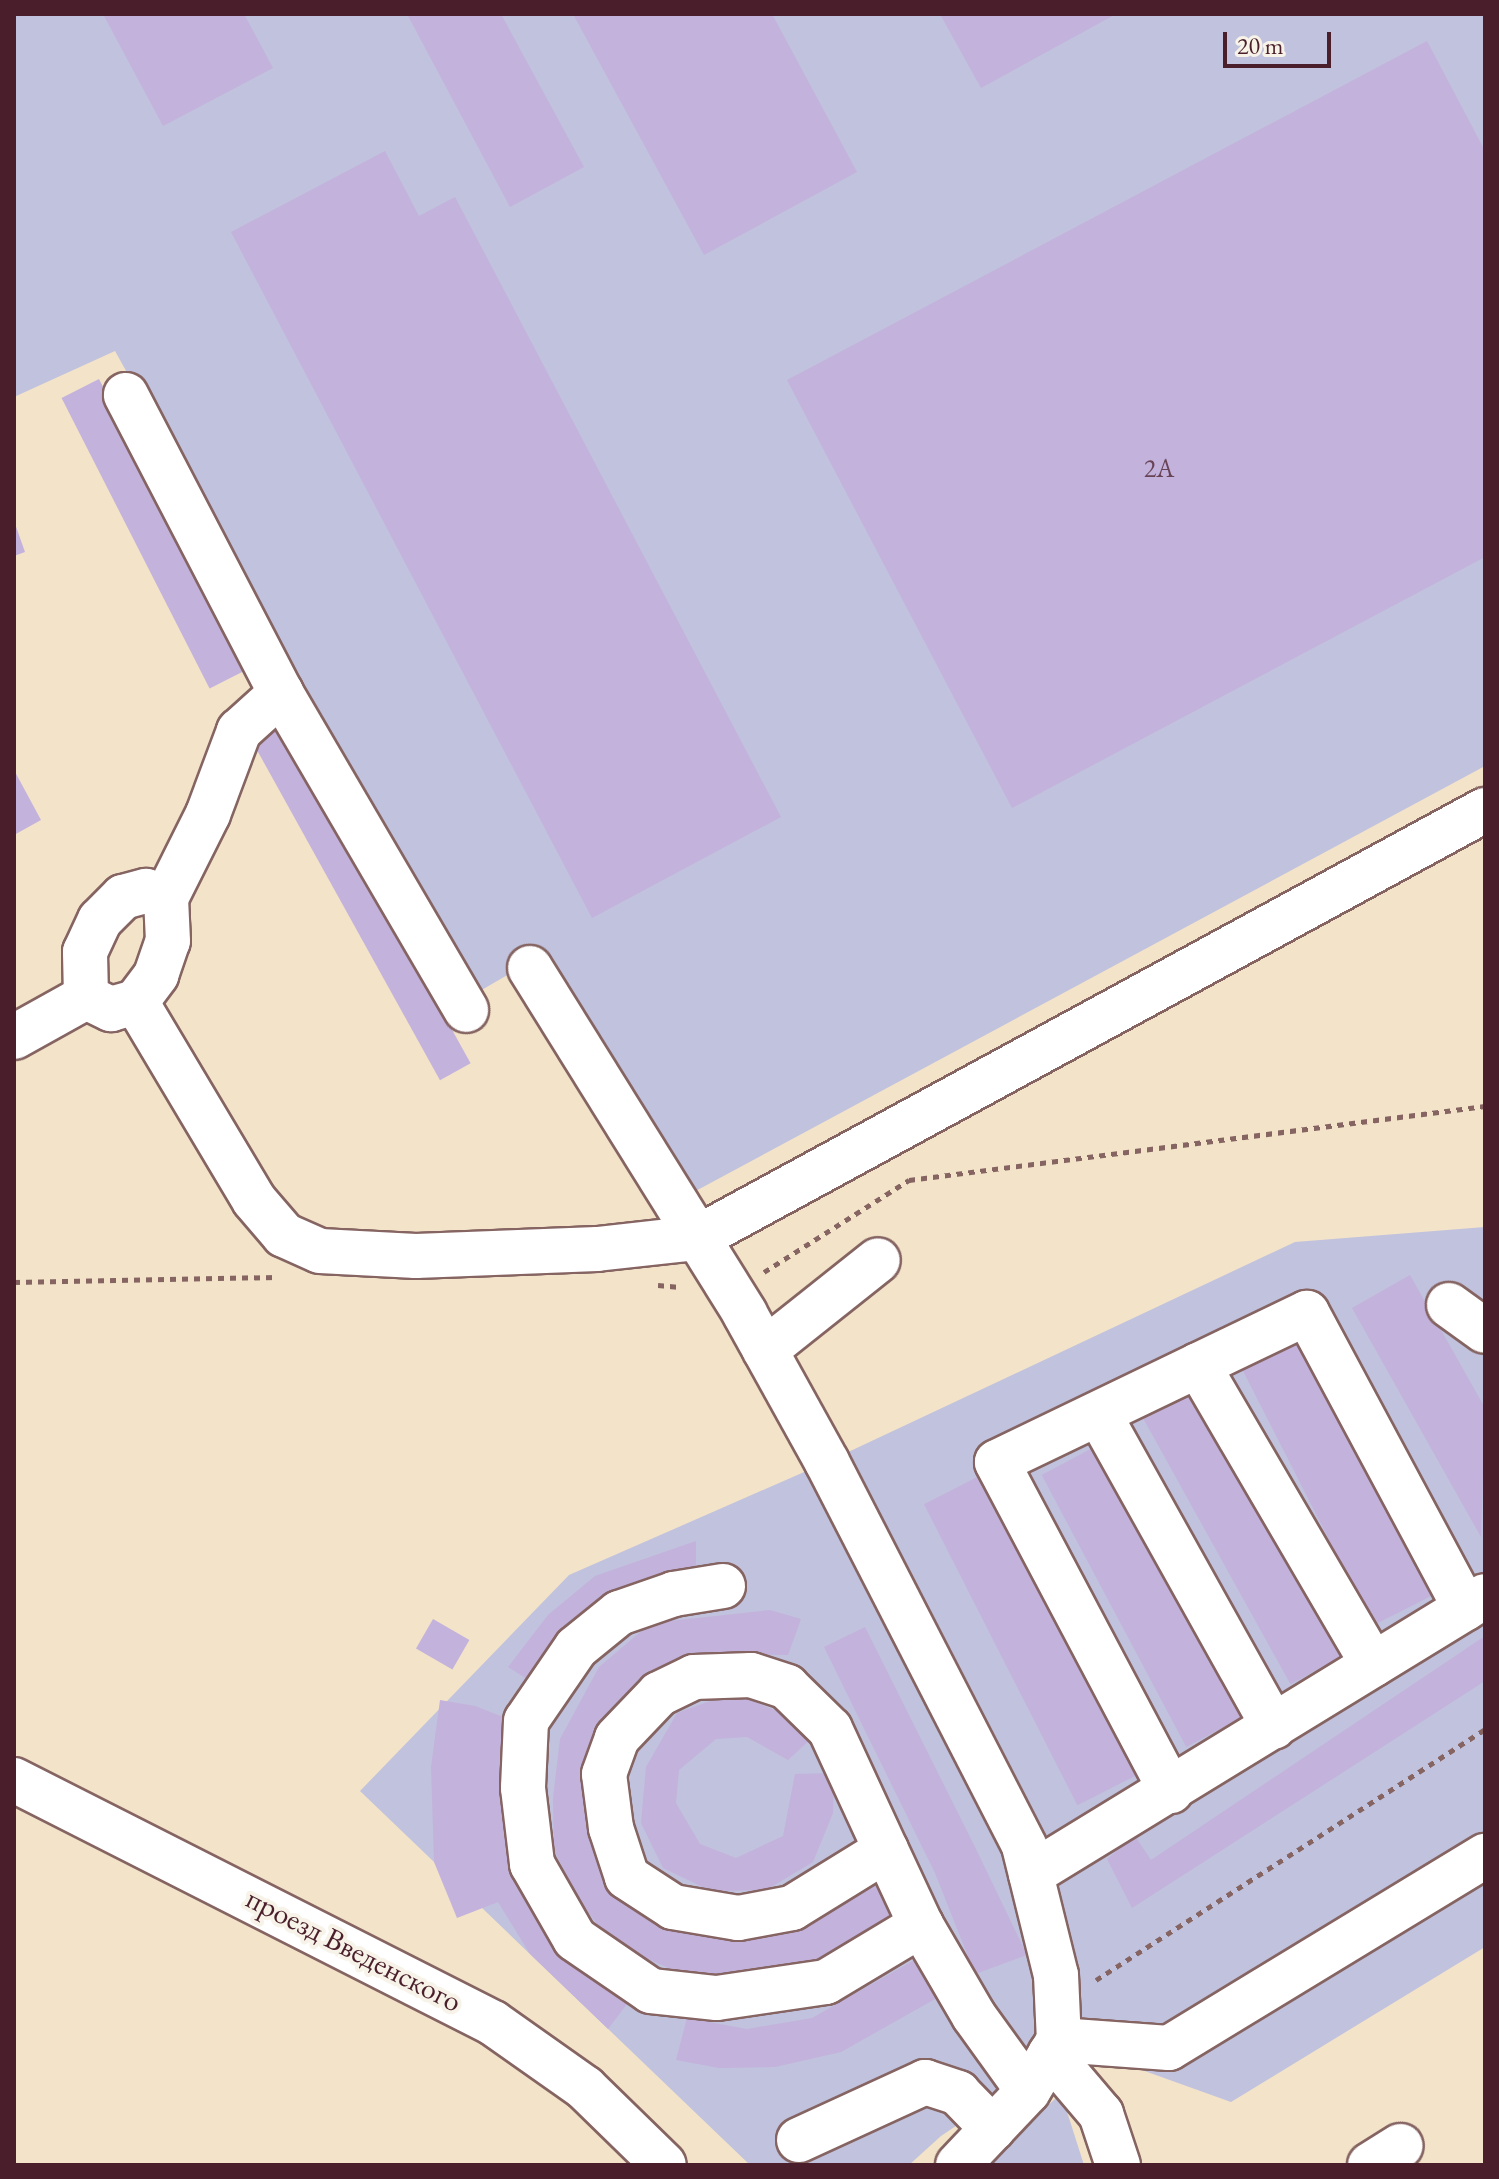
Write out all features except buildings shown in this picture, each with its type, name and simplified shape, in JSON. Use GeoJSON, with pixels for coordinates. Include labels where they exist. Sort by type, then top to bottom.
{"type":"FeatureCollection","features":[{"type":"Feature","properties":{"kind":"street"},"geometry":{"type":"LineString","coordinates":[[126,395],[281,693],[466,1010]]}},
{"type":"Feature","properties":{"kind":"street"},"geometry":{"type":"LineString","coordinates":[[86,997],[111,1009],[136,1002],[156,975],[168,941],[166,898],[208,814],[239,731],[281,693]]}},
{"type":"Feature","properties":{"kind":"street"},"geometry":{"type":"LineString","coordinates":[[136,1002],[254,1200],[284,1235],[320,1251],[416,1256],[597,1249],[697,1238],[1485,810]]}},
{"type":"Feature","properties":{"kind":"street"},"geometry":{"type":"LineString","coordinates":[[86,997],[85,952],[100,920],[123,897],[146,891],[166,898]]}},
{"type":"Feature","properties":{"kind":"street"},"geometry":{"type":"LineString","coordinates":[[530,968],[765,1350],[1024,1846],[1056,1975],[1056,2033],[1028,2091],[958,2165]]}},
{"type":"Feature","properties":{"kind":"street"},"geometry":{"type":"LineString","coordinates":[[14,1037],[86,997]]}},
{"type":"Feature","properties":{"kind":"street"},"geometry":{"type":"LineString","coordinates":[[765,1350],[878,1260]]}},
{"type":"Feature","properties":{"kind":"street"},"geometry":{"type":"LineString","coordinates":[[1449,1305],[1485,1331]]}},
{"type":"Feature","properties":{"kind":"street"},"geometry":{"type":"LineString","coordinates":[[1031,1874],[1171,1791],[1475,1602],[1307,1313],[1100,1416],[997,1462],[1171,1791]]}},
{"type":"Feature","properties":{"kind":"street"},"geometry":{"type":"LineString","coordinates":[[1198,1365],[1373,1665]]}},
{"type":"Feature","properties":{"kind":"street"},"geometry":{"type":"LineString","coordinates":[[1100,1416],[1274,1727]]}},
{"type":"Feature","properties":{"kind":"street"},"geometry":{"type":"LineString","coordinates":[[723,1586],[674,1594],[619,1613],[576,1648],[526,1721],[523,1788],[532,1864],[575,1939],[651,1991],[717,1998],[826,1982],[921,1925]]}},
{"type":"Feature","properties":{"kind":"street"},"geometry":{"type":"LineString","coordinates":[[886,1850],[792,1908],[738,1918],[673,1907],[627,1877],[611,1828],[604,1774],[617,1738],[659,1694],[694,1677],[751,1675],[787,1687],[830,1729],[921,1925],[974,2016],[1028,2091]]}},
{"type":"Feature","properties":{"kind":"street","name":"проезд Введенского"},"geometry":{"type":"LineString","coordinates":[[14,1780],[493,2023],[585,2088],[664,2165]]}},
{"type":"Feature","properties":{"kind":"street"},"geometry":{"type":"LineString","coordinates":[[1056,2033],[1169,2048],[1485,1856]]}},
{"type":"Feature","properties":{"kind":"street"},"geometry":{"type":"LineString","coordinates":[[1056,2033],[1101,2114],[1118,2165]]}},
{"type":"Feature","properties":{"kind":"street"},"geometry":{"type":"LineString","coordinates":[[799,2140],[925,2082],[958,2093],[993,2129]]}},
{"type":"Feature","properties":{"kind":"path"},"geometry":{"type":"LineString","coordinates":[[731,1293],[909,1180],[1485,1106]]}},
{"type":"Feature","properties":{"kind":"path"},"geometry":{"type":"LineString","coordinates":[[1056,2033],[1485,1729]]}},
{"type":"Feature","properties":{"kind":"shaded area"},"geometry":{"type":"Polygon","coordinates":[[[14,14],[1485,14],[1485,766],[690,1194],[542,955],[473,995],[115,351],[14,397],[14,14]]]}},
{"type":"Feature","properties":{"kind":"shaded area"},"geometry":{"type":"Polygon","coordinates":[[[1485,1227],[1485,1947],[1231,2102],[1075,2046],[941,2136],[909,2165],[750,2165],[360,1791],[569,1575],[827,1462],[1295,1242],[1485,1227]]]}},
{"type":"Feature","properties":{"kind":"shaded area"},"geometry":{"type":"Polygon","coordinates":[[[1061,2093],[1084,2165],[987,2165],[1061,2093]]]}}]}
